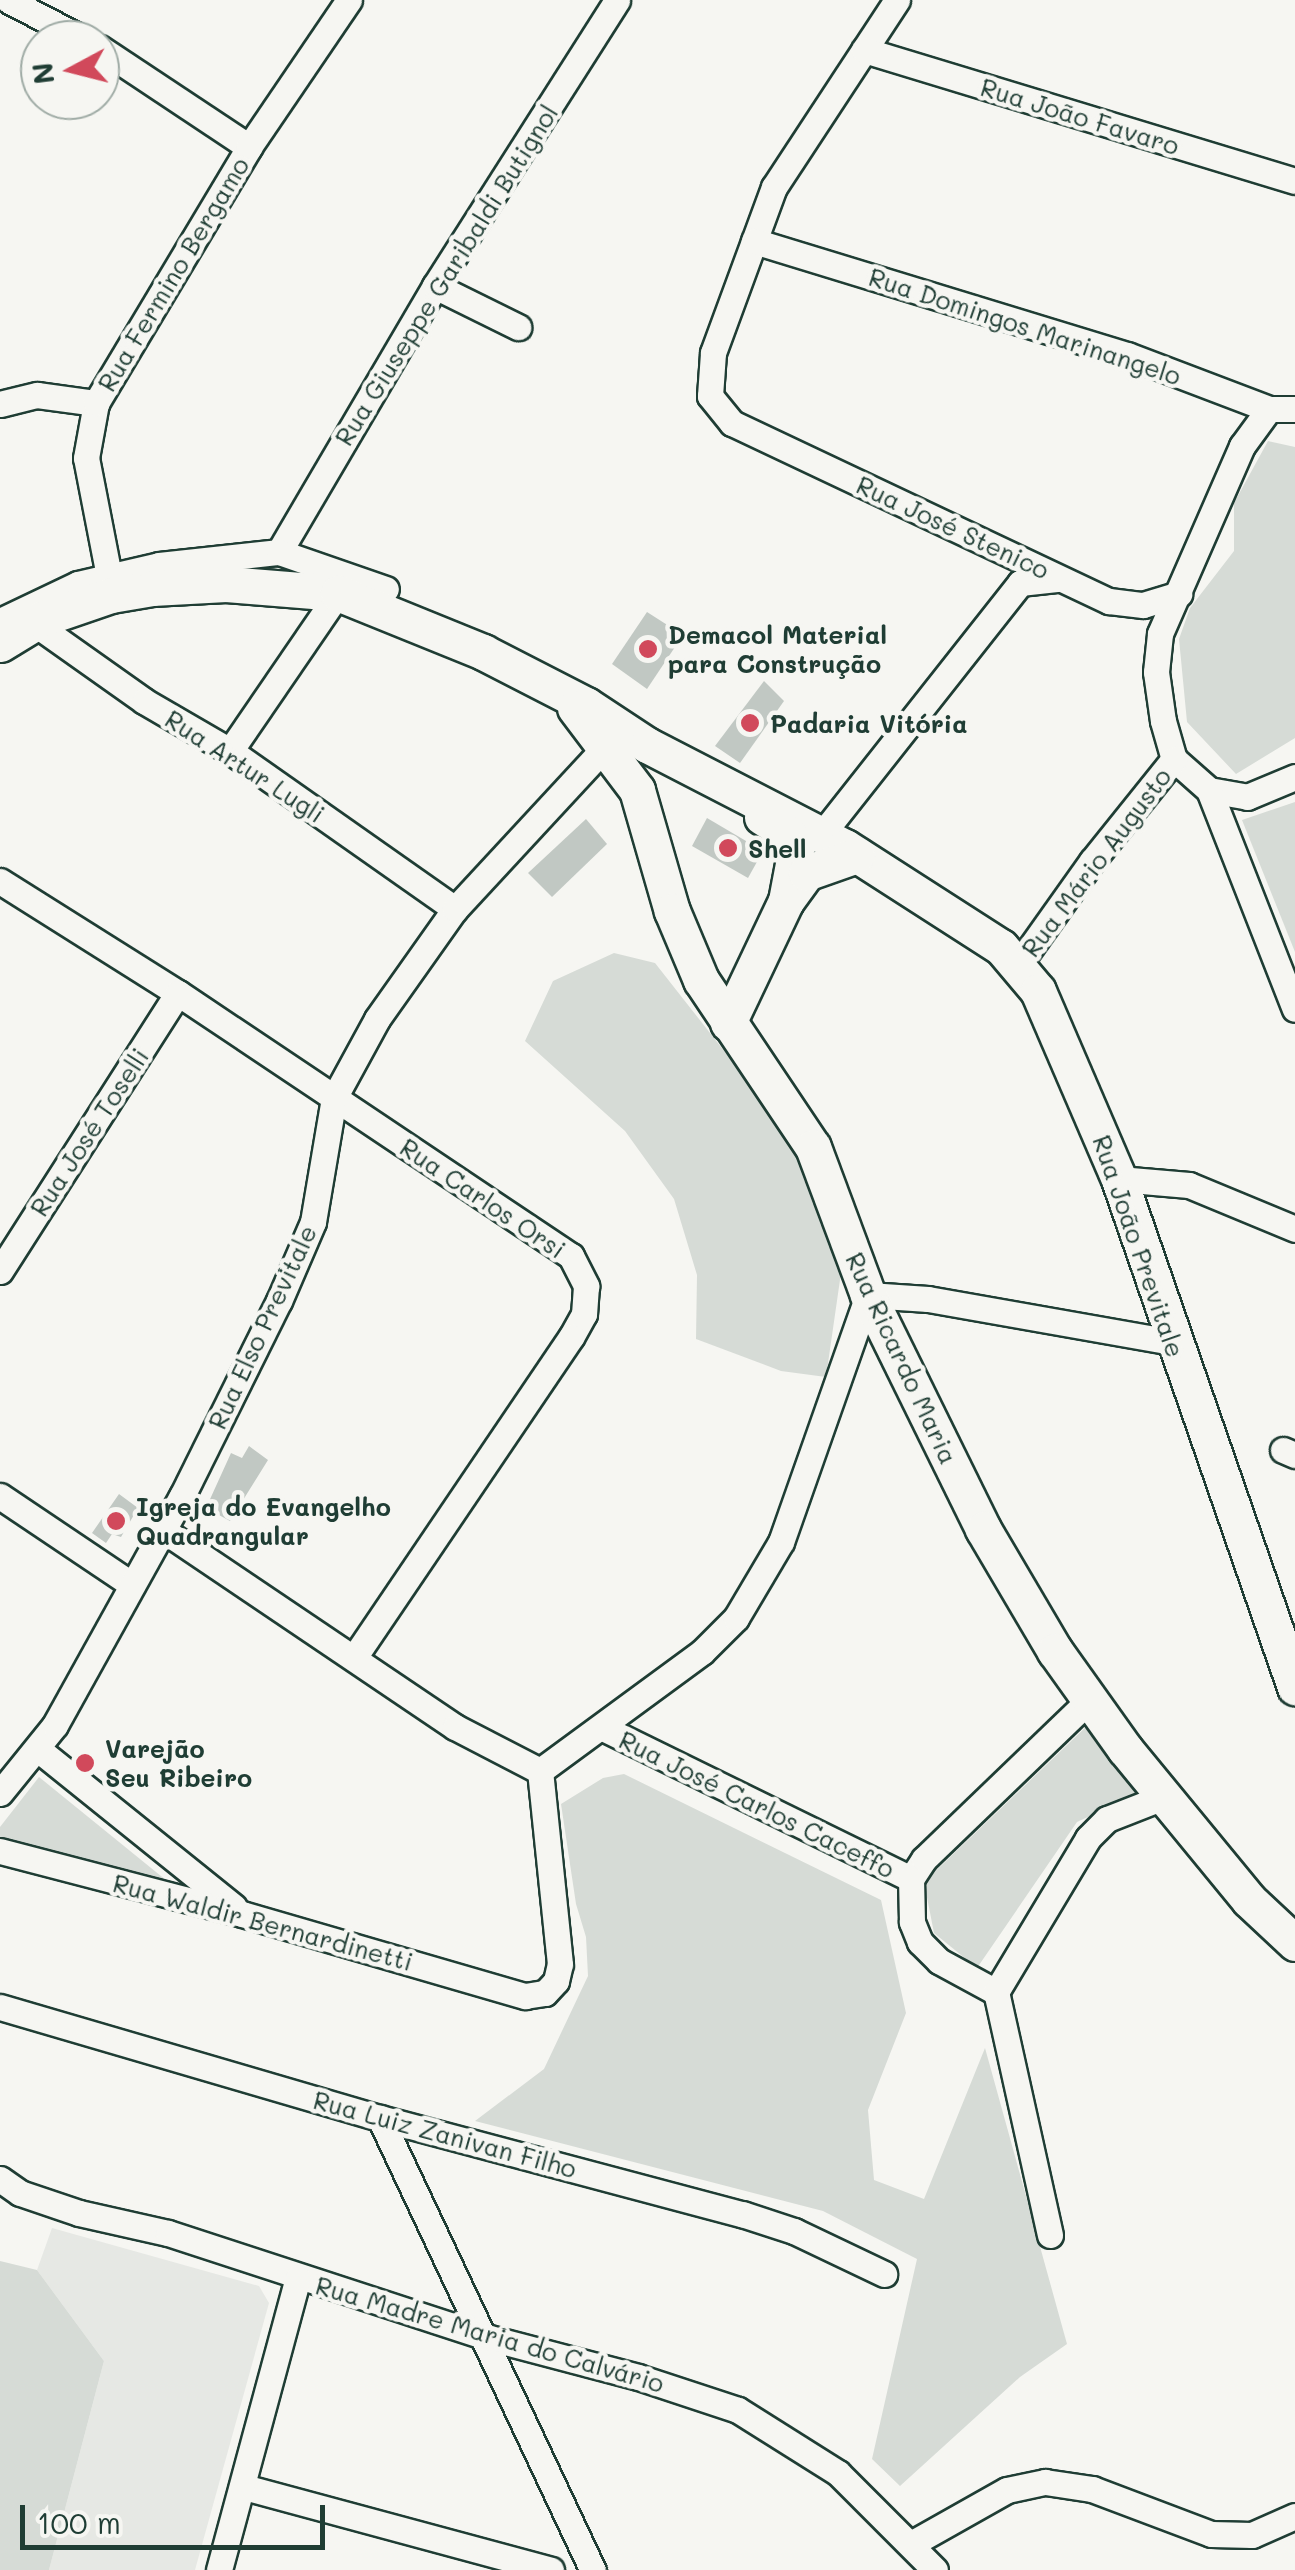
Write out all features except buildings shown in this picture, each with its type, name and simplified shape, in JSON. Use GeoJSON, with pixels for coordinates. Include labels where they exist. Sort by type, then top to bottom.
{"type":"FeatureCollection","features":[{"type":"Feature","properties":{"kind":"main road"},"geometry":{"type":"LineString","coordinates":[[0,644],[17,622],[112,594],[226,584],[338,593],[483,652],[559,693],[626,755],[666,780],[700,784],[809,841],[786,901],[728,1023]]}},
{"type":"Feature","properties":{"kind":"main road","name":"Rua Ricardo Maria"},"geometry":{"type":"LineString","coordinates":[[626,755],[672,911],[701,980],[813,1147],[868,1295],[983,1529],[1089,1700],[1163,1797],[1250,1900],[1295,1943]]}},
{"type":"Feature","properties":{"kind":"main road","name":"Rua João Previtale"},"geometry":{"type":"LineString","coordinates":[[809,841],[857,855],[956,915],[1018,965],[1038,990],[1119,1179],[1295,1687]]}},
{"type":"Feature","properties":{"kind":"main road"},"geometry":{"type":"LineString","coordinates":[[786,901],[806,872],[857,855]]}},
{"type":"Feature","properties":{"kind":"street"},"geometry":{"type":"LineString","coordinates":[[8,0],[46,20]]}},
{"type":"Feature","properties":{"kind":"street","name":"Rua Fermino Bergamo"},"geometry":{"type":"LineString","coordinates":[[109,576],[86,458],[96,403],[249,146],[350,0]]}},
{"type":"Feature","properties":{"kind":"street","name":"Rua Giuseppe Garibaldi Butignol"},"geometry":{"type":"LineString","coordinates":[[279,552],[435,286],[617,0]]}},
{"type":"Feature","properties":{"kind":"street"},"geometry":{"type":"LineString","coordinates":[[754,240],[774,187],[896,0]]}},
{"type":"Feature","properties":{"kind":"street","name":"Rua João Favaro"},"geometry":{"type":"LineString","coordinates":[[864,50],[1295,181]]}},
{"type":"Feature","properties":{"kind":"street"},"geometry":{"type":"LineString","coordinates":[[120,61],[249,146]]}},
{"type":"Feature","properties":{"kind":"street","name":"Rua Domingos Marinangelo"},"geometry":{"type":"LineString","coordinates":[[754,240],[1127,355],[1269,409],[1295,410]]}},
{"type":"Feature","properties":{"kind":"street","name":"Rua José Stenico"},"geometry":{"type":"LineString","coordinates":[[754,240],[713,354],[710,396],[732,423],[1109,601],[1143,605],[1179,594]]}},
{"type":"Feature","properties":{"kind":"street"},"geometry":{"type":"LineString","coordinates":[[435,286],[518,327]]}},
{"type":"Feature","properties":{"kind":"street"},"geometry":{"type":"LineString","coordinates":[[0,404],[37,395],[96,403]]}},
{"type":"Feature","properties":{"kind":"street"},"geometry":{"type":"LineString","coordinates":[[1269,409],[1242,446],[1160,634],[1156,672],[1163,722],[1174,758],[1209,790],[1295,1009]]}},
{"type":"Feature","properties":{"kind":"street"},"geometry":{"type":"LineString","coordinates":[[17,622],[78,584],[158,564],[279,552],[386,588]]}},
{"type":"Feature","properties":{"kind":"street"},"geometry":{"type":"LineString","coordinates":[[809,841],[1020,582],[1042,578],[1072,581]]}},
{"type":"Feature","properties":{"kind":"street"},"geometry":{"type":"LineString","coordinates":[[230,751],[338,593]]}},
{"type":"Feature","properties":{"kind":"street","name":"Rua Artur Lugli"},"geometry":{"type":"LineString","coordinates":[[17,622],[230,751],[455,909]]}},
{"type":"Feature","properties":{"kind":"street","name":"Rua Elso Previtale"},"geometry":{"type":"LineString","coordinates":[[3,1783],[39,1750],[163,1530],[313,1222],[334,1098],[376,1019],[455,909],[541,813],[626,755]]}},
{"type":"Feature","properties":{"kind":"street","name":"Rua Mário Augusto"},"geometry":{"type":"LineString","coordinates":[[1018,965],[1122,820],[1174,758]]}},
{"type":"Feature","properties":{"kind":"street"},"geometry":{"type":"LineString","coordinates":[[1209,790],[1247,797],[1295,777]]}},
{"type":"Feature","properties":{"kind":"street","name":"Rua Carlos Orsi"},"geometry":{"type":"LineString","coordinates":[[0,880],[178,993],[571,1256],[586,1286],[584,1314],[571,1337],[354,1656]]}},
{"type":"Feature","properties":{"kind":"street","name":"Rua José Toselli"},"geometry":{"type":"LineString","coordinates":[[0,1271],[178,993]]}},
{"type":"Feature","properties":{"kind":"street"},"geometry":{"type":"LineString","coordinates":[[1119,1179],[1189,1186],[1295,1228]]}},
{"type":"Feature","properties":{"kind":"street"},"geometry":{"type":"LineString","coordinates":[[163,1530],[454,1727],[540,1771],[702,1652],[736,1618],[781,1542],[868,1295],[928,1299],[1173,1342]]}},
{"type":"Feature","properties":{"kind":"street"},"geometry":{"type":"LineString","coordinates":[[0,1496],[132,1584]]}},
{"type":"Feature","properties":{"kind":"street"},"geometry":{"type":"LineString","coordinates":[[996,1992],[940,1962],[920,1942],[912,1922],[910,1880],[924,1858],[1089,1700]]}},
{"type":"Feature","properties":{"kind":"street","name":"Rua José Carlos Caceffo"},"geometry":{"type":"LineString","coordinates":[[603,1728],[910,1880]]}},
{"type":"Feature","properties":{"kind":"street"},"geometry":{"type":"LineString","coordinates":[[39,1750],[242,1914]]}},
{"type":"Feature","properties":{"kind":"street","name":"Rua Waldir Bernardinetti"},"geometry":{"type":"LineString","coordinates":[[0,1851],[242,1914],[525,1996],[545,1992],[556,1981],[560,1964],[540,1771]]}},
{"type":"Feature","properties":{"kind":"street"},"geometry":{"type":"LineString","coordinates":[[1050,2235],[996,1992],[1088,1838],[1106,1819],[1163,1797]]}},
{"type":"Feature","properties":{"kind":"street","name":"Rua Luiz Zanivan Filho"},"geometry":{"type":"LineString","coordinates":[[0,2006],[380,2118],[742,2214],[794,2230],[884,2274]]}},
{"type":"Feature","properties":{"kind":"street"},"geometry":{"type":"LineString","coordinates":[[380,2118],[593,2570]]}},
{"type":"Feature","properties":{"kind":"street","name":"Rua Madre Maria do Calvário"},"geometry":{"type":"LineString","coordinates":[[0,2179],[20,2193],[79,2213],[168,2233],[486,2337],[638,2376],[738,2410],[838,2474],[935,2570]]}},
{"type":"Feature","properties":{"kind":"street"},"geometry":{"type":"LineString","coordinates":[[219,2570],[298,2277]]}},
{"type":"Feature","properties":{"kind":"street"},"geometry":{"type":"LineString","coordinates":[[912,2544],[1007,2490],[1045,2482],[1068,2482],[1092,2489],[1211,2534],[1252,2535],[1295,2516]]}},
{"type":"Feature","properties":{"kind":"street"},"geometry":{"type":"LineString","coordinates":[[244,2488],[551,2570]]}},
{"type":"Feature","properties":{"kind":"shaded area"},"geometry":{"type":"Polygon","coordinates":[[[1268,441],[1295,447],[1295,738],[1236,774],[1187,722],[1179,639],[1190,608],[1234,551],[1234,503],[1268,441]]]}},
{"type":"Feature","properties":{"kind":"shaded area"},"geometry":{"type":"Polygon","coordinates":[[[1295,802],[1295,952],[1242,820],[1295,802]]]}},
{"type":"Feature","properties":{"kind":"shaded area"},"geometry":{"type":"Polygon","coordinates":[[[614,953],[655,963],[765,1103],[801,1164],[841,1273],[826,1377],[781,1371],[696,1339],[697,1275],[674,1199],[625,1131],[525,1041],[553,981],[614,953]]]}},
{"type":"Feature","properties":{"kind":"shaded area"},"geometry":{"type":"Polygon","coordinates":[[[1090,1723],[1152,1787],[1077,1822],[977,1968],[934,1933],[924,1882],[1090,1723]]]}},
{"type":"Feature","properties":{"kind":"shaded area"},"geometry":{"type":"Polygon","coordinates":[[[624,1774],[881,1900],[906,2013],[868,2110],[874,2180],[924,2199],[985,2048],[1067,2344],[1020,2377],[900,2486],[872,2459],[917,2259],[823,2211],[475,2121],[544,2069],[588,1976],[586,1937],[576,1904],[561,1804],[603,1778],[624,1774]]]}},
{"type":"Feature","properties":{"kind":"shaded area"},"geometry":{"type":"Polygon","coordinates":[[[39,1777],[172,1885],[0,1841],[0,1827],[39,1777]]]}},
{"type":"Feature","properties":{"kind":"shaded area"},"geometry":{"type":"Polygon","coordinates":[[[52,2228],[259,2286],[269,2303],[195,2570],[49,2570],[104,2361],[37,2270],[52,2228]]]}},
{"type":"Feature","properties":{"kind":"shaded area"},"geometry":{"type":"Polygon","coordinates":[[[0,2261],[37,2270],[104,2361],[49,2570],[0,2570],[0,2261]]]}},
{"type":"Feature","properties":{"kind":"place","name":"Demacol Material para Construção"},"geometry":{"type":"Point","coordinates":[648,649]}},
{"type":"Feature","properties":{"kind":"place","name":"Padaria Vitória"},"geometry":{"type":"Point","coordinates":[750,723]}},
{"type":"Feature","properties":{"kind":"place","name":"Shell"},"geometry":{"type":"Point","coordinates":[728,848]}},
{"type":"Feature","properties":{"kind":"place","name":"Igreja do Evangelho Quadrangular"},"geometry":{"type":"Point","coordinates":[116,1521]}},
{"type":"Feature","properties":{"kind":"place","name":"Varejão Seu Ribeiro"},"geometry":{"type":"Point","coordinates":[85,1763]}}]}
